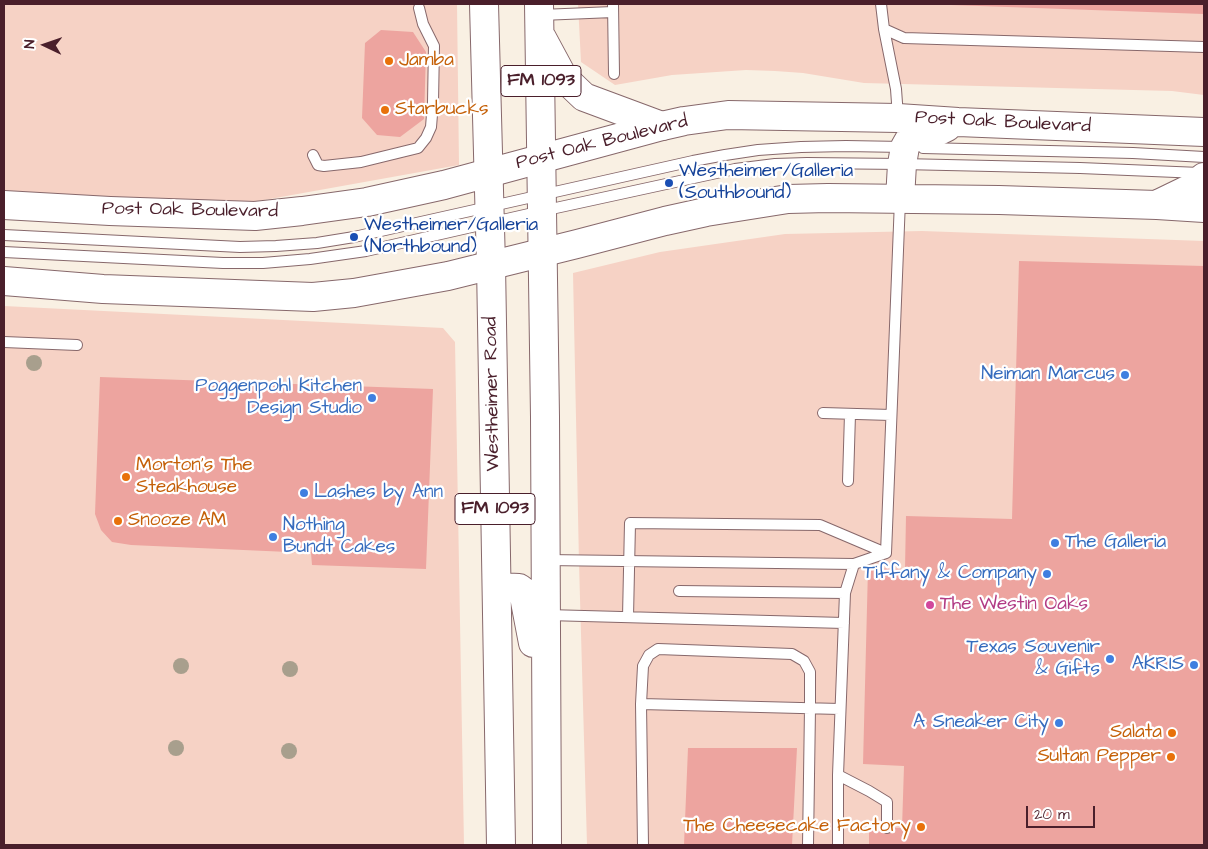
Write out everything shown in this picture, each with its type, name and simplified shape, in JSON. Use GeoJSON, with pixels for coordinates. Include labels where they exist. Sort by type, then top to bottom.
{"type":"FeatureCollection","features":[{"type":"Feature","properties":{"kind":"main road","name":"Westheimer Road"},"geometry":{"type":"LineString","coordinates":[[484,4],[490,214],[501,845]]}},
{"type":"Feature","properties":{"kind":"main road"},"geometry":{"type":"LineString","coordinates":[[540,18],[563,76],[584,97],[662,126]]}},
{"type":"Feature","properties":{"kind":"main road","name":"FM 1093"},"geometry":{"type":"LineString","coordinates":[[540,18],[546,615],[546,845]]}},
{"type":"Feature","properties":{"kind":"main road","name":"Post Oak Boulevard"},"geometry":{"type":"LineString","coordinates":[[4,205],[255,216],[367,202],[444,184],[662,126],[728,115],[898,118],[1204,132]]}},
{"type":"Feature","properties":{"kind":"main road"},"geometry":{"type":"LineString","coordinates":[[900,199],[904,156],[909,140],[916,136],[927,137],[958,122]]}},
{"type":"Feature","properties":{"kind":"main road"},"geometry":{"type":"LineString","coordinates":[[1157,205],[1191,188],[1204,177]]}},
{"type":"Feature","properties":{"kind":"main road"},"geometry":{"type":"LineString","coordinates":[[4,281],[103,289],[313,297],[354,293],[448,276],[665,221],[706,212],[788,199],[999,200],[1204,208]]}},
{"type":"Feature","properties":{"kind":"main road"},"geometry":{"type":"LineString","coordinates":[[497,587],[519,588],[523,592],[546,716]]}},
{"type":"Feature","properties":{"kind":"lane"},"geometry":{"type":"LineString","coordinates":[[881,4],[896,89],[898,118]]}},
{"type":"Feature","properties":{"kind":"lane"},"geometry":{"type":"LineString","coordinates":[[313,155],[318,165],[324,166],[361,162],[418,148],[426,138],[431,127],[434,46],[423,24],[419,8]]}},
{"type":"Feature","properties":{"kind":"lane"},"geometry":{"type":"LineString","coordinates":[[540,18],[613,8],[614,74]]}},
{"type":"Feature","properties":{"kind":"lane"},"geometry":{"type":"LineString","coordinates":[[884,29],[904,38],[1204,47]]}},
{"type":"Feature","properties":{"kind":"lane"},"geometry":{"type":"LineString","coordinates":[[4,252],[222,263],[310,259],[366,251],[490,214],[542,203],[693,161],[758,150],[801,147],[837,146],[904,156],[1080,168],[1204,173]]}},
{"type":"Feature","properties":{"kind":"lane"},"geometry":{"type":"LineString","coordinates":[[4,235],[240,247],[276,246],[317,243],[354,237],[735,169],[775,164],[904,156],[1133,153],[1204,157]]}},
{"type":"Feature","properties":{"kind":"lane"},"geometry":{"type":"LineString","coordinates":[[886,554],[900,199]]}},
{"type":"Feature","properties":{"kind":"lane"},"geometry":{"type":"LineString","coordinates":[[4,342],[77,344]]}},
{"type":"Feature","properties":{"kind":"lane"},"geometry":{"type":"LineString","coordinates":[[823,414],[892,415]]}},
{"type":"Feature","properties":{"kind":"lane"},"geometry":{"type":"LineString","coordinates":[[848,482],[850,414]]}},
{"type":"Feature","properties":{"kind":"lane"},"geometry":{"type":"LineString","coordinates":[[628,617],[630,523],[820,525],[886,554]]}},
{"type":"Feature","properties":{"kind":"lane"},"geometry":{"type":"LineString","coordinates":[[545,560],[854,564],[886,554]]}},
{"type":"Feature","properties":{"kind":"lane"},"geometry":{"type":"LineString","coordinates":[[838,845],[838,776],[844,593],[854,564]]}},
{"type":"Feature","properties":{"kind":"lane"},"geometry":{"type":"LineString","coordinates":[[679,591],[844,593]]}},
{"type":"Feature","properties":{"kind":"lane"},"geometry":{"type":"LineString","coordinates":[[546,615],[844,623]]}},
{"type":"Feature","properties":{"kind":"lane"},"geometry":{"type":"LineString","coordinates":[[643,845],[641,704],[643,666],[649,655],[658,649],[792,654],[804,662],[810,672],[808,845]]}},
{"type":"Feature","properties":{"kind":"lane"},"geometry":{"type":"LineString","coordinates":[[641,704],[840,709]]}},
{"type":"Feature","properties":{"kind":"lane"},"geometry":{"type":"LineString","coordinates":[[838,776],[887,802],[887,828]]}},
{"type":"Feature","properties":{"kind":"shaded area"},"geometry":{"type":"Polygon","coordinates":[[[4,4],[457,4],[459,165],[253,202],[130,200],[4,192],[4,4]]]}},
{"type":"Feature","properties":{"kind":"shaded area"},"geometry":{"type":"Polygon","coordinates":[[[578,4],[1204,4],[1204,95],[1172,91],[864,83],[803,73],[746,70],[672,75],[615,85],[581,62],[578,4]]]}},
{"type":"Feature","properties":{"kind":"shaded area"},"geometry":{"type":"Polygon","coordinates":[[[922,231],[1204,241],[1204,845],[587,845],[573,273],[660,252],[785,234],[922,231]]]}},
{"type":"Feature","properties":{"kind":"shaded area"},"geometry":{"type":"Polygon","coordinates":[[[4,306],[443,328],[455,342],[464,845],[4,845],[4,306]]]}},
{"type":"Feature","properties":{"kind":"building"},"geometry":{"type":"Polygon","coordinates":[[[1204,4],[1204,14],[951,5],[1204,4]]]}},
{"type":"Feature","properties":{"kind":"building"},"geometry":{"type":"Polygon","coordinates":[[[381,30],[413,32],[426,52],[424,119],[400,137],[377,135],[362,118],[365,43],[381,30]]]}},
{"type":"Feature","properties":{"kind":"building","name":"The Galleria"},"geometry":{"type":"Polygon","coordinates":[[[1019,261],[1204,266],[1204,845],[869,845],[869,827],[902,828],[904,766],[863,764],[868,568],[905,569],[906,516],[1012,519],[1019,261]]]}},
{"type":"Feature","properties":{"kind":"building"},"geometry":{"type":"Polygon","coordinates":[[[100,377],[433,389],[426,569],[312,565],[311,553],[131,545],[112,542],[101,530],[95,514],[100,377]]]}},
{"type":"Feature","properties":{"kind":"building"},"geometry":{"type":"Polygon","coordinates":[[[688,748],[797,748],[792,845],[684,845],[688,748]]]}},
{"type":"Feature","properties":{"kind":"place","name":"Jamba"},"geometry":{"type":"Point","coordinates":[389,61]}},
{"type":"Feature","properties":{"kind":"place","name":"Starbucks"},"geometry":{"type":"Point","coordinates":[385,110]}},
{"type":"Feature","properties":{"kind":"place","name":"Westheimer/Galleria (Southbound)"},"geometry":{"type":"Point","coordinates":[669,183]}},
{"type":"Feature","properties":{"kind":"place","name":"Westheimer/Galleria (Northbound)"},"geometry":{"type":"Point","coordinates":[354,237]}},
{"type":"Feature","properties":{"kind":"place","name":"Neiman Marcus"},"geometry":{"type":"Point","coordinates":[1125,375]}},
{"type":"Feature","properties":{"kind":"place","name":"Poggenpohl Kitchen Design Studio"},"geometry":{"type":"Point","coordinates":[372,398]}},
{"type":"Feature","properties":{"kind":"place","name":"Morton's The Steakhouse"},"geometry":{"type":"Point","coordinates":[126,477]}},
{"type":"Feature","properties":{"kind":"place","name":"Lashes by Ann"},"geometry":{"type":"Point","coordinates":[304,493]}},
{"type":"Feature","properties":{"kind":"place","name":"Snooze AM"},"geometry":{"type":"Point","coordinates":[118,521]}},
{"type":"Feature","properties":{"kind":"place","name":"Nothing Bundt Cakes"},"geometry":{"type":"Point","coordinates":[273,537]}},
{"type":"Feature","properties":{"kind":"place","name":"The Galleria"},"geometry":{"type":"Point","coordinates":[1055,543]}},
{"type":"Feature","properties":{"kind":"place","name":"Tiffany & Company"},"geometry":{"type":"Point","coordinates":[1047,574]}},
{"type":"Feature","properties":{"kind":"place","name":"The Westin Oaks"},"geometry":{"type":"Point","coordinates":[930,605]}},
{"type":"Feature","properties":{"kind":"place","name":"Texas Souvenir & Gifts"},"geometry":{"type":"Point","coordinates":[1110,659]}},
{"type":"Feature","properties":{"kind":"place","name":"AKRIS"},"geometry":{"type":"Point","coordinates":[1194,665]}},
{"type":"Feature","properties":{"kind":"place","name":"A Sneaker City"},"geometry":{"type":"Point","coordinates":[1059,723]}},
{"type":"Feature","properties":{"kind":"place","name":"Salata"},"geometry":{"type":"Point","coordinates":[1172,733]}},
{"type":"Feature","properties":{"kind":"place","name":"Sultan Pepper"},"geometry":{"type":"Point","coordinates":[1171,757]}},
{"type":"Feature","properties":{"kind":"place","name":"The Cheesecake Factory"},"geometry":{"type":"Point","coordinates":[921,827]}}]}
